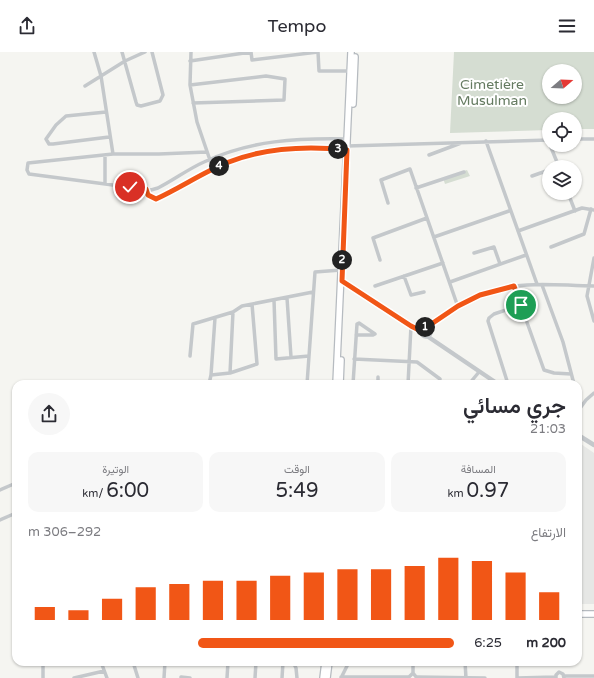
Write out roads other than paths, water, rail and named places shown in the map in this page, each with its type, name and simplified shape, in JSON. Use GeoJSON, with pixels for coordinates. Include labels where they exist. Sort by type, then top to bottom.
{"type":"FeatureCollection","features":[{"type":"Feature","properties":{"kind":"main road"},"geometry":{"type":"LineString","coordinates":[[351,52],[352,71]]}},
{"type":"Feature","properties":{"kind":"main road"},"geometry":{"type":"LineString","coordinates":[[340,380],[348,145],[352,71],[355,52]]}},
{"type":"Feature","properties":{"kind":"main road"},"geometry":{"type":"LineString","coordinates":[[336,380],[345,236]]}},
{"type":"Feature","properties":{"kind":"main road"},"geometry":{"type":"LineString","coordinates":[[582,614],[594,614]]}},
{"type":"Feature","properties":{"kind":"main road"},"geometry":{"type":"LineString","coordinates":[[323,678],[324,666]]}},
{"type":"Feature","properties":{"kind":"main road"},"geometry":{"type":"LineString","coordinates":[[327,678],[328,666]]}},
{"type":"Feature","properties":{"kind":"street"},"geometry":{"type":"LineString","coordinates":[[94,52],[100,76],[113,154]]}},
{"type":"Feature","properties":{"kind":"street"},"geometry":{"type":"LineString","coordinates":[[122,52],[137,105],[142,106],[160,101],[162,99],[163,92],[152,52]]}},
{"type":"Feature","properties":{"kind":"street"},"geometry":{"type":"LineString","coordinates":[[85,86],[125,61],[145,52]]}},
{"type":"Feature","properties":{"kind":"street"},"geometry":{"type":"LineString","coordinates":[[191,52],[190,85],[193,103],[197,122],[213,169]]}},
{"type":"Feature","properties":{"kind":"street"},"geometry":{"type":"LineString","coordinates":[[190,61],[251,52],[252,60],[318,52],[319,71],[352,71]]}},
{"type":"Feature","properties":{"kind":"street"},"geometry":{"type":"LineString","coordinates":[[190,85],[266,76],[285,79],[284,100],[193,103]]}},
{"type":"Feature","properties":{"kind":"street"},"geometry":{"type":"LineString","coordinates":[[106,112],[66,116],[56,125],[46,139],[48,143],[53,144],[109,137]]}},
{"type":"Feature","properties":{"kind":"street"},"geometry":{"type":"LineString","coordinates":[[207,152],[113,154],[28,163],[27,170],[33,175],[146,189],[158,188],[210,160],[240,148],[264,142],[304,138],[348,145]]}},
{"type":"Feature","properties":{"kind":"street"},"geometry":{"type":"LineString","coordinates":[[582,139],[594,139]]}},
{"type":"Feature","properties":{"kind":"street"},"geometry":{"type":"LineString","coordinates":[[429,155],[464,141]]}},
{"type":"Feature","properties":{"kind":"street"},"geometry":{"type":"LineString","coordinates":[[146,189],[148,195],[156,199],[228,162],[259,154],[285,150],[348,145],[464,141],[542,142]]}},
{"type":"Feature","properties":{"kind":"street"},"geometry":{"type":"LineString","coordinates":[[486,141],[509,211],[518,231],[537,284]]}},
{"type":"Feature","properties":{"kind":"street"},"geometry":{"type":"LineString","coordinates":[[104,155],[105,184]]}},
{"type":"Feature","properties":{"kind":"street"},"geometry":{"type":"LineString","coordinates":[[388,203],[381,183],[382,179],[410,170],[458,306]]}},
{"type":"Feature","properties":{"kind":"street"},"geometry":{"type":"LineString","coordinates":[[416,188],[464,172]]}},
{"type":"Feature","properties":{"kind":"street"},"geometry":{"type":"LineString","coordinates":[[532,176],[542,172]]}},
{"type":"Feature","properties":{"kind":"street"},"geometry":{"type":"LineString","coordinates":[[571,200],[575,211]]}},
{"type":"Feature","properties":{"kind":"street"},"geometry":{"type":"LineString","coordinates":[[518,231],[575,211],[586,208],[592,209],[584,234],[551,247]]}},
{"type":"Feature","properties":{"kind":"street"},"geometry":{"type":"LineString","coordinates":[[434,237],[509,211]]}},
{"type":"Feature","properties":{"kind":"street"},"geometry":{"type":"LineString","coordinates":[[380,260],[373,238],[427,218]]}},
{"type":"Feature","properties":{"kind":"street"},"geometry":{"type":"LineString","coordinates":[[474,253],[494,247],[500,264]]}},
{"type":"Feature","properties":{"kind":"street"},"geometry":{"type":"LineString","coordinates":[[450,282],[526,255]]}},
{"type":"Feature","properties":{"kind":"street"},"geometry":{"type":"LineString","coordinates":[[594,258],[587,296],[594,321]]}},
{"type":"Feature","properties":{"kind":"street"},"geometry":{"type":"LineString","coordinates":[[375,286],[443,262]]}},
{"type":"Feature","properties":{"kind":"street"},"geometry":{"type":"LineString","coordinates":[[307,380],[315,272],[342,270]]}},
{"type":"Feature","properties":{"kind":"street"},"geometry":{"type":"LineString","coordinates":[[404,276],[411,294],[424,292]]}},
{"type":"Feature","properties":{"kind":"street"},"geometry":{"type":"LineString","coordinates":[[343,282],[421,331],[423,335],[427,336],[492,380]]}},
{"type":"Feature","properties":{"kind":"street"},"geometry":{"type":"LineString","coordinates":[[421,331],[458,306],[480,295],[514,286],[537,284],[594,286]]}},
{"type":"Feature","properties":{"kind":"street"},"geometry":{"type":"LineString","coordinates":[[542,285],[563,342],[573,380]]}},
{"type":"Feature","properties":{"kind":"street"},"geometry":{"type":"LineString","coordinates":[[514,286],[544,370],[554,373],[571,374]]}},
{"type":"Feature","properties":{"kind":"street"},"geometry":{"type":"LineString","coordinates":[[190,356],[193,324],[233,312],[238,308],[252,304],[313,292]]}},
{"type":"Feature","properties":{"kind":"street"},"geometry":{"type":"LineString","coordinates":[[287,298],[291,358]]}},
{"type":"Feature","properties":{"kind":"street"},"geometry":{"type":"LineString","coordinates":[[274,300],[276,359],[309,356]]}},
{"type":"Feature","properties":{"kind":"street"},"geometry":{"type":"LineString","coordinates":[[211,375],[230,373],[257,364],[252,304]]}},
{"type":"Feature","properties":{"kind":"street"},"geometry":{"type":"LineString","coordinates":[[507,380],[488,321],[494,314],[521,305]]}},
{"type":"Feature","properties":{"kind":"street"},"geometry":{"type":"LineString","coordinates":[[230,373],[233,312]]}},
{"type":"Feature","properties":{"kind":"street"},"geometry":{"type":"LineString","coordinates":[[209,380],[211,375],[215,318]]}},
{"type":"Feature","properties":{"kind":"street"},"geometry":{"type":"LineString","coordinates":[[353,380],[356,335],[358,323],[375,334],[356,335]]}},
{"type":"Feature","properties":{"kind":"street"},"geometry":{"type":"LineString","coordinates":[[408,380],[411,326]]}},
{"type":"Feature","properties":{"kind":"street"},"geometry":{"type":"LineString","coordinates":[[427,328],[430,333],[427,336]]}},
{"type":"Feature","properties":{"kind":"street"},"geometry":{"type":"LineString","coordinates":[[354,359],[421,364],[440,379]]}},
{"type":"Feature","properties":{"kind":"street"},"geometry":{"type":"LineString","coordinates":[[473,380],[479,372]]}},
{"type":"Feature","properties":{"kind":"street"},"geometry":{"type":"LineString","coordinates":[[582,407],[594,393]]}},
{"type":"Feature","properties":{"kind":"street"},"geometry":{"type":"LineString","coordinates":[[582,438],[594,446]]}},
{"type":"Feature","properties":{"kind":"street"},"geometry":{"type":"LineString","coordinates":[[0,490],[12,485]]}},
{"type":"Feature","properties":{"kind":"street"},"geometry":{"type":"LineString","coordinates":[[0,520],[12,515]]}},
{"type":"Feature","properties":{"kind":"street"},"geometry":{"type":"LineString","coordinates":[[43,666],[43,678]]}},
{"type":"Feature","properties":{"kind":"street"},"geometry":{"type":"LineString","coordinates":[[103,666],[107,678]]}},
{"type":"Feature","properties":{"kind":"street"},"geometry":{"type":"LineString","coordinates":[[134,666],[138,678]]}},
{"type":"Feature","properties":{"kind":"street"},"geometry":{"type":"LineString","coordinates":[[164,678],[165,666]]}},
{"type":"Feature","properties":{"kind":"street"},"geometry":{"type":"LineString","coordinates":[[226,678],[228,666]]}},
{"type":"Feature","properties":{"kind":"street"},"geometry":{"type":"LineString","coordinates":[[255,678],[256,666]]}},
{"type":"Feature","properties":{"kind":"street"},"geometry":{"type":"LineString","coordinates":[[282,678],[283,666]]}},
{"type":"Feature","properties":{"kind":"street"},"geometry":{"type":"LineString","coordinates":[[295,666],[297,678]]}},
{"type":"Feature","properties":{"kind":"street"},"geometry":{"type":"LineString","coordinates":[[347,666],[341,678],[409,677],[413,673],[413,666]]}},
{"type":"Feature","properties":{"kind":"street"},"geometry":{"type":"LineString","coordinates":[[465,666],[466,678]]}},
{"type":"Feature","properties":{"kind":"street"},"geometry":{"type":"LineString","coordinates":[[517,666],[517,678],[556,677],[559,672],[564,677],[594,676]]}},
{"type":"Feature","properties":{"kind":"street"},"geometry":{"type":"LineString","coordinates":[[74,678],[104,671]]}},
{"type":"Feature","properties":{"kind":"street"},"geometry":{"type":"LineString","coordinates":[[413,673],[417,677],[484,678]]}},
{"type":"Feature","properties":{"kind":"street"},"geometry":{"type":"LineString","coordinates":[[181,677],[190,678]]}},
{"type":"Feature","properties":{"kind":"park label","name":"Cimetière Musulman"},"geometry":{"type":"Point","coordinates":[492,92]}}]}
